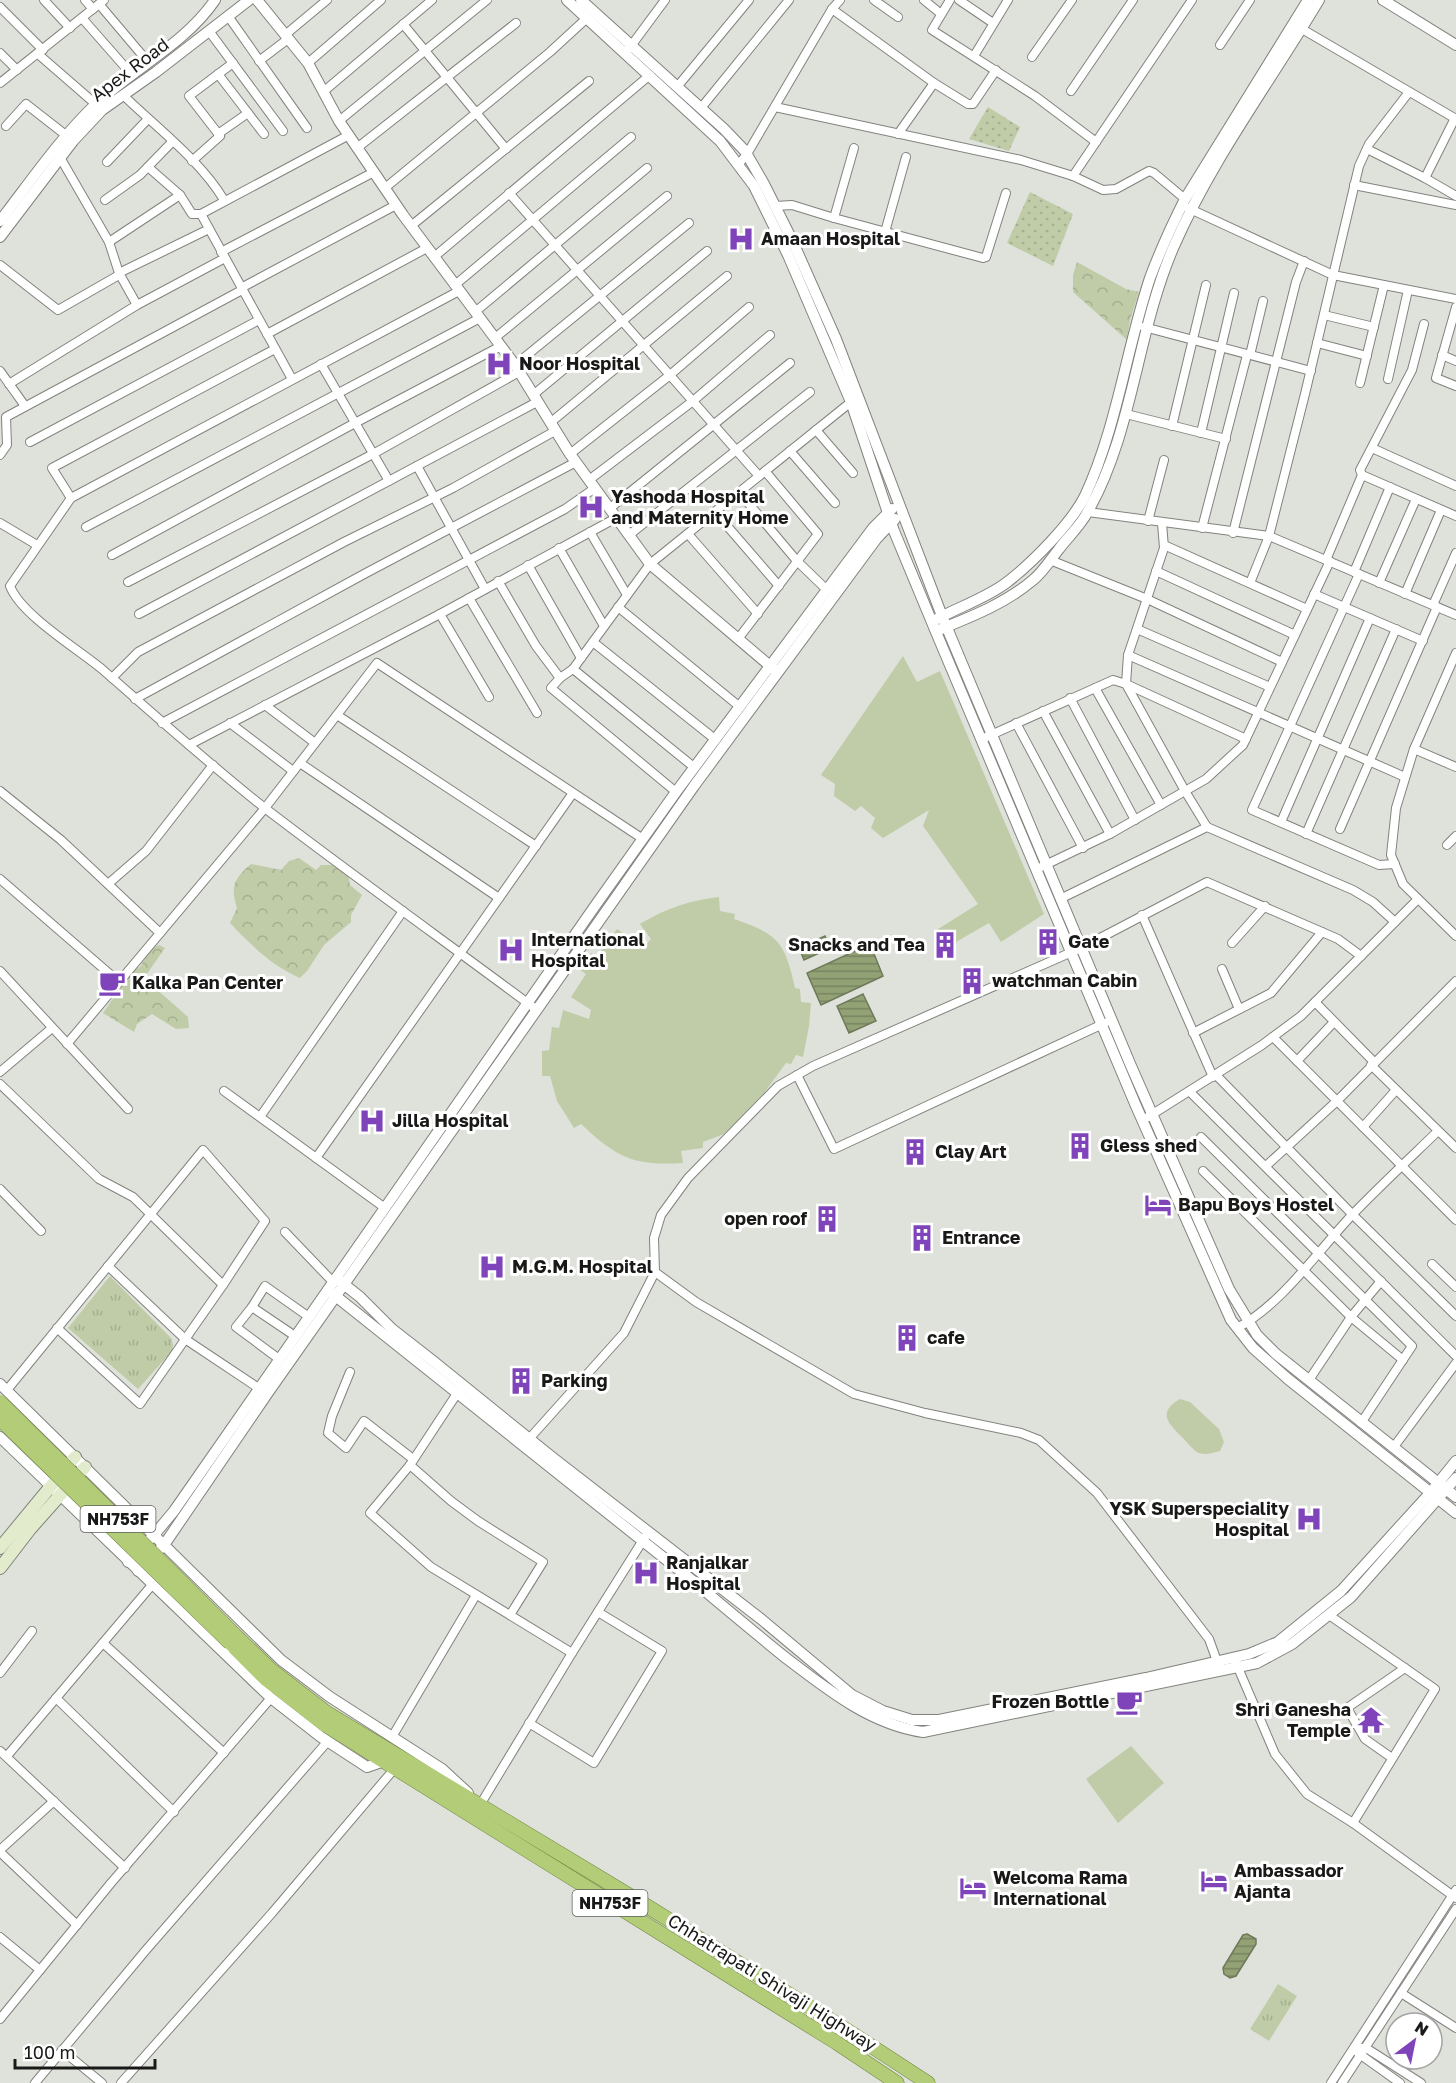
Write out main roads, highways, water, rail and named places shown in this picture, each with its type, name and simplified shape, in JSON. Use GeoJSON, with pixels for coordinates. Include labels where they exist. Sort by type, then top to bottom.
{"type":"FeatureCollection","features":[{"type":"Feature","properties":{"kind":"highway","name":"Chhatrapati Shivaji Highway"},"geometry":{"type":"LineString","coordinates":[[2,1392],[271,1670],[327,1713],[845,2029],[928,2083]]}},
{"type":"Feature","properties":{"kind":"highway","name":"Chhatrapati Shivaji Highway"},"geometry":{"type":"LineString","coordinates":[[0,1419],[266,1679],[324,1724],[837,2043],[897,2083]]}},
{"type":"Feature","properties":{"kind":"main road"},"geometry":{"type":"LineString","coordinates":[[0,1548],[75,1457]]}},
{"type":"Feature","properties":{"kind":"main road"},"geometry":{"type":"LineString","coordinates":[[0,1568],[30,1529],[85,1467]]}},
{"type":"Feature","properties":{"kind":"place","name":"Amaan Hospital"},"geometry":{"type":"Point","coordinates":[741,239]}},
{"type":"Feature","properties":{"kind":"place","name":"Noor Hospital"},"geometry":{"type":"Point","coordinates":[499,364]}},
{"type":"Feature","properties":{"kind":"place","name":"Yashoda Hospital and Maternity Home"},"geometry":{"type":"Point","coordinates":[591,507]}},
{"type":"Feature","properties":{"kind":"place","name":"Gate"},"geometry":{"type":"Point","coordinates":[1048,942]}},
{"type":"Feature","properties":{"kind":"place","name":"Snacks and Tea"},"geometry":{"type":"Point","coordinates":[945,945]}},
{"type":"Feature","properties":{"kind":"place","name":"International Hospital"},"geometry":{"type":"Point","coordinates":[511,950]}},
{"type":"Feature","properties":{"kind":"place","name":"watchman Cabin"},"geometry":{"type":"Point","coordinates":[972,981]}},
{"type":"Feature","properties":{"kind":"place","name":"Kalka Pan Center"},"geometry":{"type":"Point","coordinates":[112,983]}},
{"type":"Feature","properties":{"kind":"place","name":"Jilla Hospital"},"geometry":{"type":"Point","coordinates":[372,1121]}},
{"type":"Feature","properties":{"kind":"place","name":"Gless shed"},"geometry":{"type":"Point","coordinates":[1080,1146]}},
{"type":"Feature","properties":{"kind":"place","name":"Clay Art"},"geometry":{"type":"Point","coordinates":[915,1152]}},
{"type":"Feature","properties":{"kind":"place","name":"Bapu Boys Hostel"},"geometry":{"type":"Point","coordinates":[1158,1205]}},
{"type":"Feature","properties":{"kind":"place","name":"open roof"},"geometry":{"type":"Point","coordinates":[827,1219]}},
{"type":"Feature","properties":{"kind":"place","name":"Entrance"},"geometry":{"type":"Point","coordinates":[922,1238]}},
{"type":"Feature","properties":{"kind":"place","name":"M.G.M. Hospital"},"geometry":{"type":"Point","coordinates":[492,1267]}},
{"type":"Feature","properties":{"kind":"place","name":"cafe"},"geometry":{"type":"Point","coordinates":[907,1338]}},
{"type":"Feature","properties":{"kind":"place","name":"Parking"},"geometry":{"type":"Point","coordinates":[521,1381]}},
{"type":"Feature","properties":{"kind":"place","name":"YSK Superspeciality Hospital"},"geometry":{"type":"Point","coordinates":[1309,1519]}},
{"type":"Feature","properties":{"kind":"place","name":"Ranjalkar Hospital"},"geometry":{"type":"Point","coordinates":[646,1573]}},
{"type":"Feature","properties":{"kind":"place","name":"Frozen Bottle"},"geometry":{"type":"Point","coordinates":[1129,1702]}},
{"type":"Feature","properties":{"kind":"place","name":"Shri Ganesha Temple"},"geometry":{"type":"Point","coordinates":[1371,1720]}},
{"type":"Feature","properties":{"kind":"place","name":"Ambassador Ajanta"},"geometry":{"type":"Point","coordinates":[1214,1881]}},
{"type":"Feature","properties":{"kind":"place","name":"Welcoma Rama International"},"geometry":{"type":"Point","coordinates":[973,1888]}}]}
